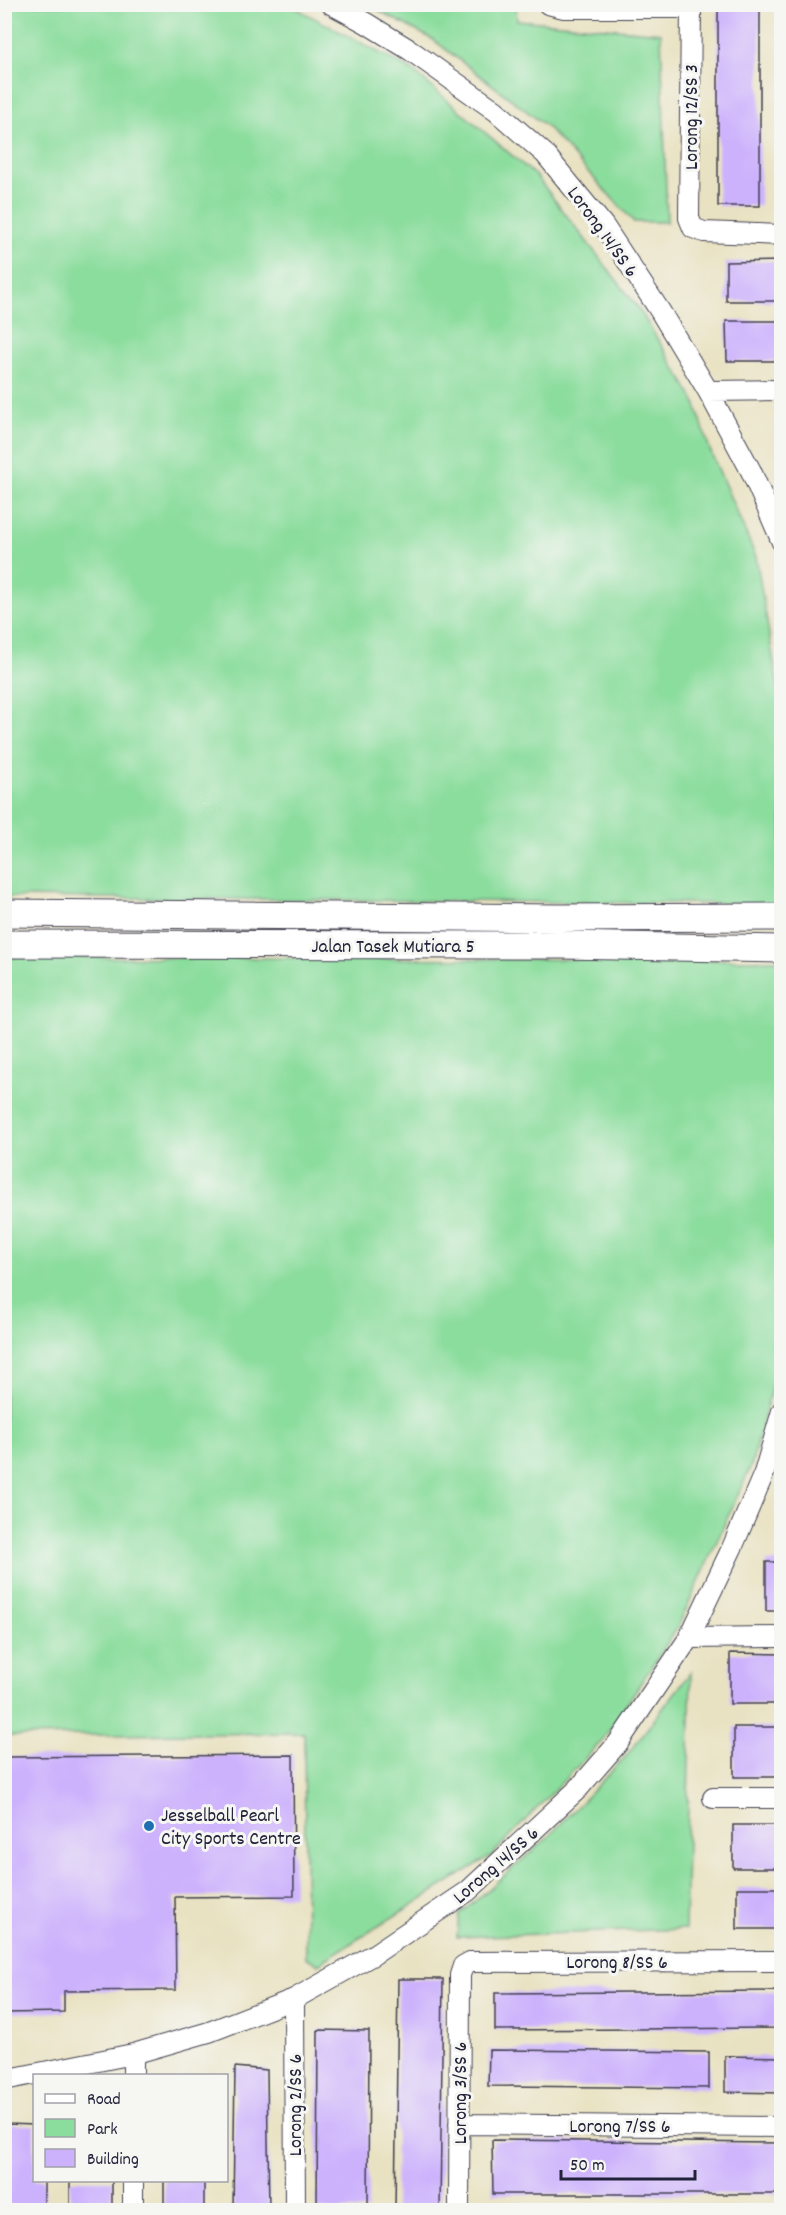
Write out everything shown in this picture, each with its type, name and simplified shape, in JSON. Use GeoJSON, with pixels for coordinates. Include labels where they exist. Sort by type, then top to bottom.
{"type":"FeatureCollection","features":[{"type":"Feature","properties":{"kind":"street","name":"Lorong 14/SS 6"},"geometry":{"type":"LineString","coordinates":[[331,4],[410,50],[496,111],[545,154],[604,226],[660,311],[708,391],[751,471],[782,542]]}},
{"type":"Feature","properties":{"kind":"street"},"geometry":{"type":"LineString","coordinates":[[549,4],[564,8],[690,6]]}},
{"type":"Feature","properties":{"kind":"street","name":"Lorong 12/SS 3"},"geometry":{"type":"LineString","coordinates":[[690,6],[689,218],[693,228],[704,232],[782,235]]}},
{"type":"Feature","properties":{"kind":"street"},"geometry":{"type":"LineString","coordinates":[[708,391],[782,390]]}},
{"type":"Feature","properties":{"kind":"street","name":"Jalan Tasek Mutiara 5"},"geometry":{"type":"LineString","coordinates":[[4,913],[782,918]]}},
{"type":"Feature","properties":{"kind":"street"},"geometry":{"type":"LineString","coordinates":[[559,918],[561,945]]}},
{"type":"Feature","properties":{"kind":"street","name":"Jalan Tasek Mutiara 5"},"geometry":{"type":"LineString","coordinates":[[4,944],[561,945],[782,949]]}},
{"type":"Feature","properties":{"kind":"street","name":"Lorong 14/SS 6"},"geometry":{"type":"LineString","coordinates":[[35,2074],[133,2055],[209,2032],[294,1999],[373,1955],[468,1891],[578,1789],[618,1743],[689,1638],[732,1548],[773,1473],[782,1411]]}},
{"type":"Feature","properties":{"kind":"street"},"geometry":{"type":"LineString","coordinates":[[689,1638],[782,1638]]}},
{"type":"Feature","properties":{"kind":"street"},"geometry":{"type":"LineString","coordinates":[[713,1798],[782,1798]]}},
{"type":"Feature","properties":{"kind":"street","name":"Lorong 8/SS 6"},"geometry":{"type":"LineString","coordinates":[[460,1975],[463,1966],[470,1962],[782,1961]]}},
{"type":"Feature","properties":{"kind":"street","name":"Lorong 3/SS 6"},"geometry":{"type":"LineString","coordinates":[[459,2211],[460,1975]]}},
{"type":"Feature","properties":{"kind":"street","name":"Lorong 2/SS 6"},"geometry":{"type":"LineString","coordinates":[[294,1999],[295,2211]]}},
{"type":"Feature","properties":{"kind":"street"},"geometry":{"type":"LineString","coordinates":[[133,2055],[133,2074]]}},
{"type":"Feature","properties":{"kind":"street","name":"Lorong 14/SS 6"},"geometry":{"type":"LineString","coordinates":[[4,2080],[33,2074]]}},
{"type":"Feature","properties":{"kind":"street","name":"Lorong 7/SS 6"},"geometry":{"type":"LineString","coordinates":[[459,2124],[782,2127]]}},
{"type":"Feature","properties":{"kind":"street"},"geometry":{"type":"LineString","coordinates":[[133,2182],[133,2211]]}},
{"type":"Feature","properties":{"kind":"green space"},"geometry":{"type":"Polygon","coordinates":[[[5,5],[290,5],[412,70],[536,176],[639,309],[694,399],[710,450],[756,557],[781,705],[782,890],[778,904],[5,897],[5,5]]]}},
{"type":"Feature","properties":{"kind":"green space"},"geometry":{"type":"Polygon","coordinates":[[[368,5],[516,5],[517,20],[661,33],[667,222],[634,222],[546,126],[432,39],[368,5]]]}},
{"type":"Feature","properties":{"kind":"green space"},"geometry":{"type":"Polygon","coordinates":[[[4,957],[781,960],[782,1324],[777,1367],[751,1466],[678,1627],[602,1741],[492,1855],[318,1964],[306,1957],[304,1733],[5,1736],[4,957]]]}},
{"type":"Feature","properties":{"kind":"green space"},"geometry":{"type":"Polygon","coordinates":[[[691,1672],[685,1929],[457,1937],[459,1915],[543,1842],[627,1755],[691,1672]]]}},
{"type":"Feature","properties":{"kind":"building"},"geometry":{"type":"Polygon","coordinates":[[[718,4],[760,4],[760,206],[718,206],[718,4]]]}},
{"type":"Feature","properties":{"kind":"building"},"geometry":{"type":"Polygon","coordinates":[[[782,261],[782,301],[726,301],[726,262],[782,261]]]}},
{"type":"Feature","properties":{"kind":"building"},"geometry":{"type":"Polygon","coordinates":[[[726,321],[782,321],[782,361],[727,361],[726,321]]]}},
{"type":"Feature","properties":{"kind":"building"},"geometry":{"type":"Polygon","coordinates":[[[766,1562],[782,1562],[782,1611],[766,1611],[766,1562]]]}},
{"type":"Feature","properties":{"kind":"building"},"geometry":{"type":"Polygon","coordinates":[[[730,1653],[782,1654],[782,1704],[730,1704],[730,1653]]]}},
{"type":"Feature","properties":{"kind":"building"},"geometry":{"type":"Polygon","coordinates":[[[734,1727],[782,1727],[782,1777],[734,1777],[734,1727]]]}},
{"type":"Feature","properties":{"kind":"building","name":"Jesselball Pearl City Sports Centre"},"geometry":{"type":"Polygon","coordinates":[[[293,1755],[294,1896],[175,1897],[176,1990],[64,1991],[64,2012],[4,2013],[4,1757],[293,1755]]]}},
{"type":"Feature","properties":{"kind":"building"},"geometry":{"type":"Polygon","coordinates":[[[733,1825],[782,1825],[782,1868],[733,1868],[733,1825]]]}},
{"type":"Feature","properties":{"kind":"building"},"geometry":{"type":"Polygon","coordinates":[[[737,1888],[782,1888],[782,1929],[737,1929],[737,1888]]]}},
{"type":"Feature","properties":{"kind":"building"},"geometry":{"type":"Polygon","coordinates":[[[398,1979],[443,1979],[440,2210],[395,2210],[398,1979]]]}},
{"type":"Feature","properties":{"kind":"building"},"geometry":{"type":"Polygon","coordinates":[[[782,1991],[782,2028],[495,2030],[495,1993],[782,1991]]]}},
{"type":"Feature","properties":{"kind":"building"},"geometry":{"type":"Polygon","coordinates":[[[318,2030],[369,2031],[368,2210],[317,2210],[318,2030]]]}},
{"type":"Feature","properties":{"kind":"building"},"geometry":{"type":"Polygon","coordinates":[[[489,2050],[709,2052],[709,2088],[488,2086],[489,2050]]]}},
{"type":"Feature","properties":{"kind":"building"},"geometry":{"type":"Polygon","coordinates":[[[725,2056],[782,2057],[782,2093],[725,2092],[725,2056]]]}},
{"type":"Feature","properties":{"kind":"building"},"geometry":{"type":"Polygon","coordinates":[[[235,2067],[267,2070],[269,2210],[233,2210],[235,2067]]]}},
{"type":"Feature","properties":{"kind":"building"},"geometry":{"type":"Polygon","coordinates":[[[8,2124],[33,2125],[33,2182],[44,2182],[44,2210],[6,2210],[8,2124]]]}},
{"type":"Feature","properties":{"kind":"building"},"geometry":{"type":"Polygon","coordinates":[[[492,2140],[782,2143],[782,2194],[493,2194],[492,2140]]]}},
{"type":"Feature","properties":{"kind":"building"},"geometry":{"type":"Polygon","coordinates":[[[70,2182],[112,2182],[112,2210],[70,2210],[70,2182]]]}},
{"type":"Feature","properties":{"kind":"building"},"geometry":{"type":"Polygon","coordinates":[[[164,2182],[204,2182],[204,2210],[164,2210],[164,2182]]]}},
{"type":"Feature","properties":{"kind":"place","name":"Jesselball Pearl City Sports Centre"},"geometry":{"type":"Point","coordinates":[149,1826]}}]}
